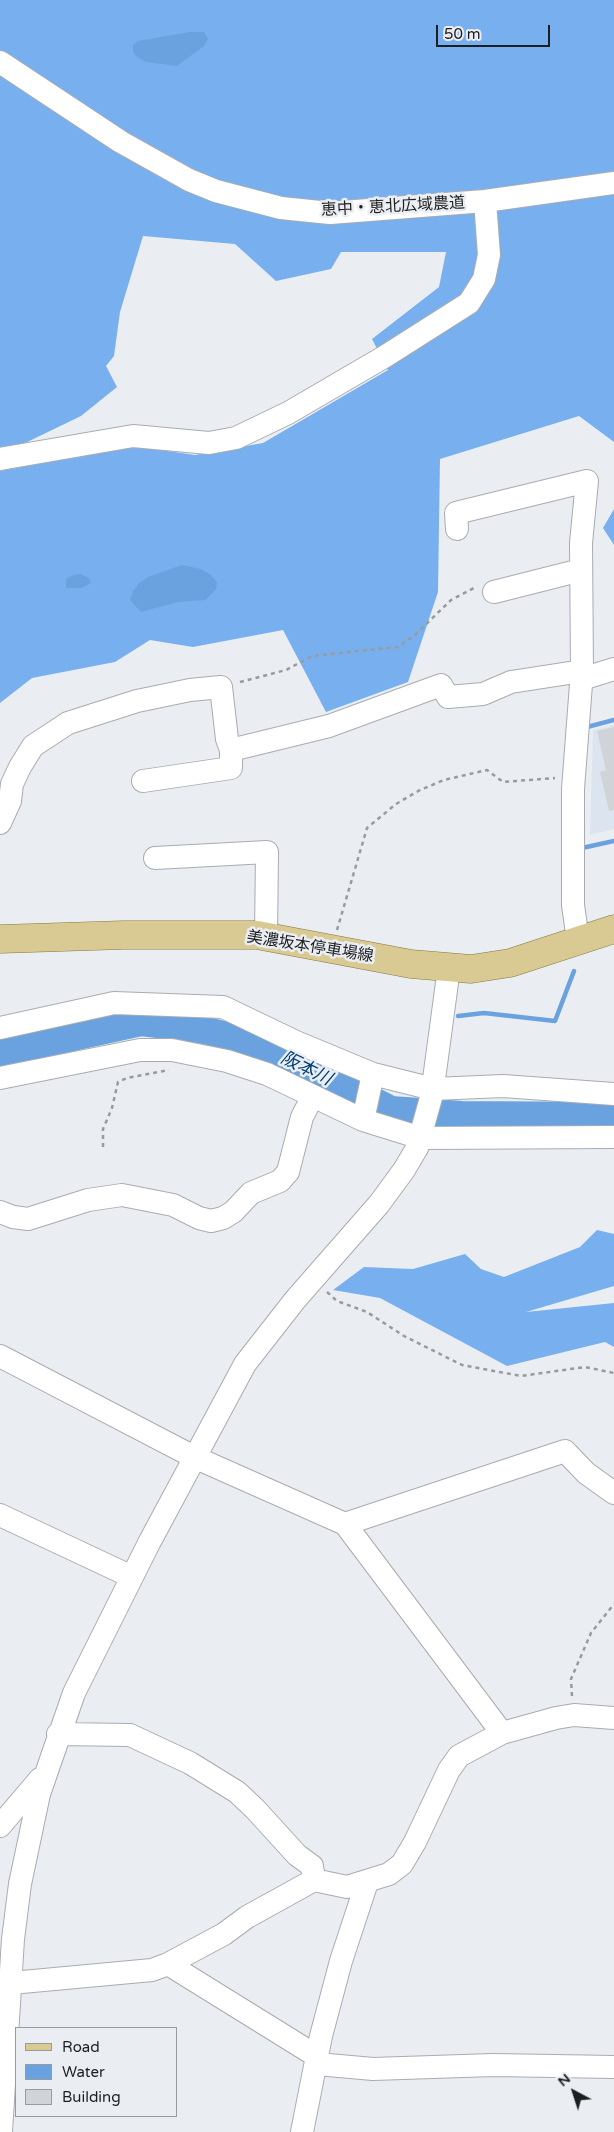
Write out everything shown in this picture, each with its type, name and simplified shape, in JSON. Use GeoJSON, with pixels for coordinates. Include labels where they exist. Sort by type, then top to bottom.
{"type":"FeatureCollection","features":[{"type":"Feature","properties":{"kind":"main road","name":"美濃坂本停車場線"},"geometry":{"type":"LineString","coordinates":[[0,939],[134,935],[266,937],[412,964],[471,969],[510,964],[614,929]]}},
{"type":"Feature","properties":{"kind":"street","name":"恵中・恵北広域農道"},"geometry":{"type":"LineString","coordinates":[[0,62],[121,142],[189,180],[216,191],[281,208],[330,213],[485,201],[614,183]]}},
{"type":"Feature","properties":{"kind":"street"},"geometry":{"type":"LineString","coordinates":[[0,459],[133,436],[209,443],[236,438],[288,413],[384,357],[469,303],[484,278],[489,255],[485,201]]}},
{"type":"Feature","properties":{"kind":"street"},"geometry":{"type":"LineString","coordinates":[[457,529],[456,513],[587,480],[581,543],[582,675],[574,778],[573,905],[578,940]]}},
{"type":"Feature","properties":{"kind":"street"},"geometry":{"type":"LineString","coordinates":[[484,590],[581,570]]}},
{"type":"Feature","properties":{"kind":"street"},"geometry":{"type":"LineString","coordinates":[[231,750],[329,726],[441,685],[448,697],[483,694],[511,682],[582,675],[614,669]]}},
{"type":"Feature","properties":{"kind":"street"},"geometry":{"type":"LineString","coordinates":[[0,823],[20,767],[33,746],[55,731],[68,723],[92,714],[137,701],[190,690],[221,687],[227,739],[231,750],[231,768],[143,781]]}},
{"type":"Feature","properties":{"kind":"street"},"geometry":{"type":"LineString","coordinates":[[155,858],[267,852],[266,937]]}},
{"type":"Feature","properties":{"kind":"street"},"geometry":{"type":"LineString","coordinates":[[1,2132],[5,1983],[28,1838],[45,1773],[58,1734],[74,1693],[132,1577],[245,1364],[312,1279],[379,1204],[404,1170],[422,1134],[432,1092],[449,968]]}},
{"type":"Feature","properties":{"kind":"street"},"geometry":{"type":"LineString","coordinates":[[0,1028],[114,1003],[224,1007],[296,1042],[373,1074],[432,1092],[503,1086],[614,1094]]}},
{"type":"Feature","properties":{"kind":"street"},"geometry":{"type":"LineString","coordinates":[[0,1078],[140,1050],[172,1050],[227,1061],[268,1074],[363,1120],[422,1134],[614,1137]]}},
{"type":"Feature","properties":{"kind":"street"},"geometry":{"type":"LineString","coordinates":[[363,1120],[373,1074]]}},
{"type":"Feature","properties":{"kind":"street"},"geometry":{"type":"LineString","coordinates":[[0,1212],[12,1217],[28,1219],[88,1200],[122,1196],[173,1205],[199,1218],[211,1221],[223,1218],[233,1212],[252,1193],[280,1181],[288,1172],[302,1117],[313,1096]]}},
{"type":"Feature","properties":{"kind":"street"},"geometry":{"type":"LineString","coordinates":[[0,1356],[194,1458],[345,1524],[502,1733]]}},
{"type":"Feature","properties":{"kind":"street"},"geometry":{"type":"LineString","coordinates":[[345,1524],[565,1451],[586,1473],[614,1493]]}},
{"type":"Feature","properties":{"kind":"street"},"geometry":{"type":"LineString","coordinates":[[0,1515],[132,1577]]}},
{"type":"Feature","properties":{"kind":"street"},"geometry":{"type":"LineString","coordinates":[[5,1983],[152,1970],[168,1964],[314,1880],[347,1887],[389,1874],[402,1864],[449,1770],[459,1756],[502,1733],[574,1715],[614,1718]]}},
{"type":"Feature","properties":{"kind":"street"},"geometry":{"type":"LineString","coordinates":[[58,1734],[130,1735],[190,1763],[237,1792],[255,1808],[297,1855],[312,1866],[314,1880]]}},
{"type":"Feature","properties":{"kind":"street"},"geometry":{"type":"LineString","coordinates":[[0,1825],[45,1773]]}},
{"type":"Feature","properties":{"kind":"street"},"geometry":{"type":"LineString","coordinates":[[302,2132],[318,2060],[321,2036],[341,1961],[367,1882]]}},
{"type":"Feature","properties":{"kind":"street"},"geometry":{"type":"LineString","coordinates":[[168,1964],[318,2060],[373,2069],[493,2065],[614,2067]]}},
{"type":"Feature","properties":{"kind":"path"},"geometry":{"type":"LineString","coordinates":[[221,687],[286,670],[312,656],[398,647],[415,635],[451,600],[484,590]]}},
{"type":"Feature","properties":{"kind":"path"},"geometry":{"type":"LineString","coordinates":[[332,948],[367,828],[396,804],[420,790],[444,780],[488,770],[503,782],[574,778]]}},
{"type":"Feature","properties":{"kind":"path"},"geometry":{"type":"LineString","coordinates":[[103,1147],[103,1129],[112,1108],[118,1082],[127,1078],[171,1069]]}},
{"type":"Feature","properties":{"kind":"path"},"geometry":{"type":"LineString","coordinates":[[312,1279],[336,1301],[367,1312],[404,1336],[462,1365],[521,1376],[585,1367],[614,1373]]}},
{"type":"Feature","properties":{"kind":"path"},"geometry":{"type":"LineString","coordinates":[[574,1715],[570,1678],[591,1633],[614,1604]]}},
{"type":"Feature","properties":{"kind":"shaded area"},"geometry":{"type":"Polygon","coordinates":[[[0,0],[614,0],[614,442],[579,416],[440,459],[438,592],[408,682],[326,712],[283,630],[193,647],[150,640],[115,662],[32,678],[0,703],[0,471],[133,446],[195,455],[263,443],[388,370],[372,339],[439,287],[446,252],[341,252],[331,269],[276,281],[235,244],[143,236],[120,312],[114,356],[106,366],[117,387],[81,416],[19,446],[0,449],[0,0]]]}},
{"type":"Feature","properties":{"kind":"shaded area"},"geometry":{"type":"Polygon","coordinates":[[[614,509],[614,545],[603,528],[614,509]]]}},
{"type":"Feature","properties":{"kind":"shaded area"},"geometry":{"type":"Polygon","coordinates":[[[614,725],[614,829],[590,835],[593,730],[614,725]]]}},
{"type":"Feature","properties":{"kind":"shaded area"},"geometry":{"type":"Polygon","coordinates":[[[597,1230],[614,1234],[614,1286],[526,1312],[614,1303],[614,1347],[605,1342],[507,1366],[380,1298],[333,1290],[364,1267],[413,1269],[465,1254],[481,1269],[504,1277],[580,1247],[597,1230]]]}},
{"type":"Feature","properties":{"kind":"water"},"geometry":{"type":"Polygon","coordinates":[[[190,32],[204,32],[208,39],[204,46],[177,66],[146,62],[137,57],[133,52],[133,45],[138,41],[190,32]]]}},
{"type":"Feature","properties":{"kind":"water"},"geometry":{"type":"Polygon","coordinates":[[[182,565],[201,569],[211,575],[217,582],[216,589],[206,600],[178,602],[141,612],[130,600],[133,591],[139,583],[148,577],[182,565]]]}},
{"type":"Feature","properties":{"kind":"water"},"geometry":{"type":"Polygon","coordinates":[[[81,574],[89,578],[91,583],[82,588],[66,588],[66,579],[73,575],[81,574]]]}},
{"type":"Feature","properties":{"kind":"building"},"geometry":{"type":"Polygon","coordinates":[[[614,727],[614,810],[609,811],[600,772],[606,770],[597,731],[614,727]]]}},
{"type":"Feature","properties":{"kind":"waterway"},"geometry":{"type":"LineString","coordinates":[[586,730],[587,727],[614,720]]}},
{"type":"Feature","properties":{"kind":"waterway"},"geometry":{"type":"LineString","coordinates":[[582,848],[614,841]]}},
{"type":"Feature","properties":{"kind":"waterway"},"geometry":{"type":"LineString","coordinates":[[458,1016],[484,1013],[555,1021],[574,971]]}},
{"type":"Feature","properties":{"kind":"waterway","name":"阪本川"},"geometry":{"type":"LineString","coordinates":[[0,1053],[141,1022],[199,1029],[249,1041],[307,1067],[391,1110],[462,1115],[614,1116]]}}]}
